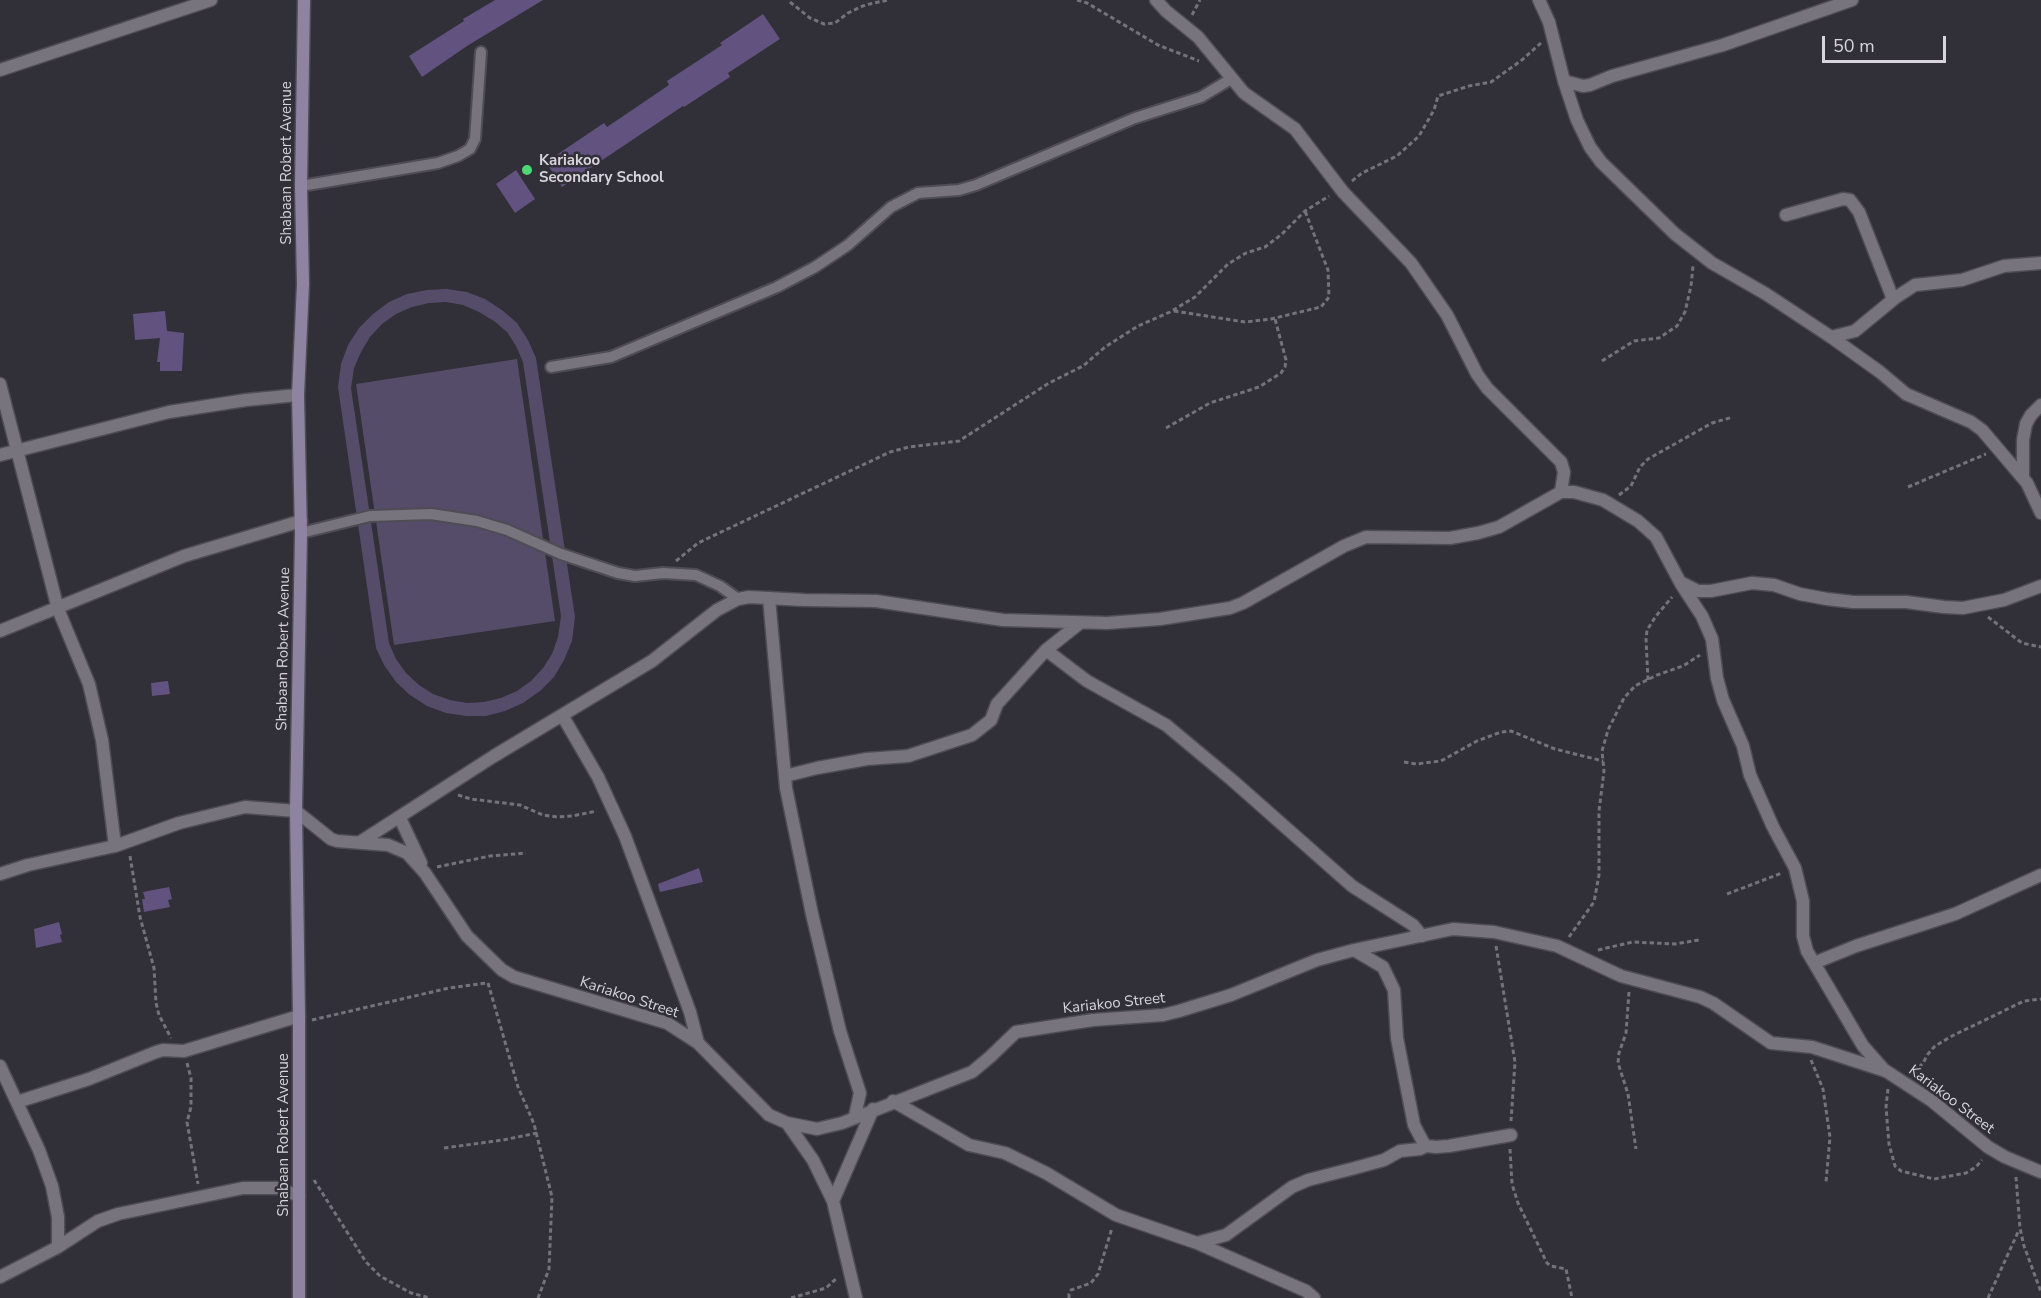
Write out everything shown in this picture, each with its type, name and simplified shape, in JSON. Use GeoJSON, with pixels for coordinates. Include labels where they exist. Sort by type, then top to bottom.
{"type":"FeatureCollection","features":[{"type":"Feature","properties":{"kind":"street"},"geometry":{"type":"LineString","coordinates":[[0,70],[211,0]]}},
{"type":"Feature","properties":{"kind":"street","name":"Shabaan Robert Avenue"},"geometry":{"type":"LineString","coordinates":[[298,1298],[299,1020],[296,811],[301,527],[298,395],[303,284],[301,186],[304,0]]}},
{"type":"Feature","properties":{"kind":"street"},"geometry":{"type":"LineString","coordinates":[[1156,0],[1198,37],[1244,93],[1295,129],[1340,189],[1412,263],[1447,315],[1477,374],[1487,388],[1561,462],[1564,472],[1561,492]]}},
{"type":"Feature","properties":{"kind":"street"},"geometry":{"type":"LineString","coordinates":[[1539,0],[1550,25],[1564,81],[1577,120],[1590,147],[1601,162],[1687,244],[1712,263],[1766,294],[1831,337],[1906,394],[1971,422],[1982,430],[2022,477],[2041,513]]}},
{"type":"Feature","properties":{"kind":"street"},"geometry":{"type":"LineString","coordinates":[[1564,81],[1583,86],[1590,85],[1612,76],[1723,45],[1852,0]]}},
{"type":"Feature","properties":{"kind":"street"},"geometry":{"type":"LineString","coordinates":[[1786,215],[1843,199],[1850,200],[1859,212],[1893,299]]}},
{"type":"Feature","properties":{"kind":"street"},"geometry":{"type":"LineString","coordinates":[[1831,337],[1855,331],[1893,299],[1915,285],[1962,280],[2004,267],[2041,263]]}},
{"type":"Feature","properties":{"kind":"street"},"geometry":{"type":"LineString","coordinates":[[0,384],[58,609],[89,684],[102,740],[115,846]]}},
{"type":"Feature","properties":{"kind":"street"},"geometry":{"type":"LineString","coordinates":[[0,455],[169,412],[246,400],[298,395]]}},
{"type":"Feature","properties":{"kind":"street"},"geometry":{"type":"LineString","coordinates":[[2022,477],[2026,424],[2041,405]]}},
{"type":"Feature","properties":{"kind":"street"},"geometry":{"type":"LineString","coordinates":[[360,842],[442,789],[652,661],[717,610],[738,599],[749,597],[876,601],[1003,620],[1080,623],[1160,619],[1230,608],[1259,595],[1344,546],[1366,537],[1450,538],[1478,533],[1499,527],[1561,492],[1574,492],[1603,500],[1638,521],[1656,537],[1681,584],[1702,616],[1713,645],[1717,678],[1723,700],[1743,746],[1750,775],[1773,827],[1795,868],[1803,901],[1803,936],[1807,951],[1863,1046],[1888,1073]]}},
{"type":"Feature","properties":{"kind":"street"},"geometry":{"type":"LineString","coordinates":[[0,631],[184,556],[301,527]]}},
{"type":"Feature","properties":{"kind":"street"},"geometry":{"type":"LineString","coordinates":[[1681,584],[1698,591],[1711,591],[1752,583],[1774,585],[1800,594],[1827,599],[1853,602],[1906,602],[1944,608],[1975,607],[2004,600],[2041,586]]}},
{"type":"Feature","properties":{"kind":"street"},"geometry":{"type":"LineString","coordinates":[[769,598],[786,788],[823,961],[840,1031],[860,1093],[855,1116]]}},
{"type":"Feature","properties":{"kind":"street"},"geometry":{"type":"LineString","coordinates":[[785,776],[867,759],[908,756],[972,735],[991,720],[997,704],[1046,650],[1080,623]]}},
{"type":"Feature","properties":{"kind":"street"},"geometry":{"type":"LineString","coordinates":[[1046,650],[1087,681],[1166,725],[1352,886],[1406,920],[1422,936]]}},
{"type":"Feature","properties":{"kind":"street"},"geometry":{"type":"LineString","coordinates":[[562,715],[598,777],[625,836],[690,1012],[698,1043]]}},
{"type":"Feature","properties":{"kind":"street"},"geometry":{"type":"LineString","coordinates":[[0,874],[115,846],[179,823],[245,807],[296,811]]}},
{"type":"Feature","properties":{"kind":"street","name":"Kariakoo Street"},"geometry":{"type":"LineString","coordinates":[[296,811],[331,839],[399,848],[424,871],[467,936],[502,970],[514,977],[667,1023],[698,1043],[769,1115],[787,1123],[817,1129],[842,1123],[893,1101],[972,1072],[1016,1032],[1093,1020],[1163,1015],[1231,994],[1317,960],[1453,929],[1467,929],[1519,936],[1565,950],[1604,969],[1700,997],[1713,1003],[1771,1043],[1807,1047],[1888,1073],[1932,1101],[1993,1150],[2012,1161],[2041,1172]]}},
{"type":"Feature","properties":{"kind":"street"},"geometry":{"type":"LineString","coordinates":[[400,818],[424,871]]}},
{"type":"Feature","properties":{"kind":"street"},"geometry":{"type":"LineString","coordinates":[[1814,963],[1856,946],[1955,914],[2041,875]]}},
{"type":"Feature","properties":{"kind":"street"},"geometry":{"type":"LineString","coordinates":[[1354,950],[1383,967],[1394,990],[1397,1038],[1414,1125],[1426,1146]]}},
{"type":"Feature","properties":{"kind":"street"},"geometry":{"type":"LineString","coordinates":[[17,1102],[89,1079],[156,1052],[180,1051],[299,1020]]}},
{"type":"Feature","properties":{"kind":"street"},"geometry":{"type":"LineString","coordinates":[[0,1066],[39,1150],[52,1186],[58,1217],[58,1247]]}},
{"type":"Feature","properties":{"kind":"street"},"geometry":{"type":"LineString","coordinates":[[893,1101],[969,1145],[1005,1153],[1046,1173],[1116,1215],[1197,1243],[1308,1296]]}},
{"type":"Feature","properties":{"kind":"street"},"geometry":{"type":"LineString","coordinates":[[833,1201],[873,1109]]}},
{"type":"Feature","properties":{"kind":"street"},"geometry":{"type":"LineString","coordinates":[[787,1123],[813,1160],[833,1201],[856,1298]]}},
{"type":"Feature","properties":{"kind":"street"},"geometry":{"type":"LineString","coordinates":[[1197,1243],[1227,1235],[1292,1187],[1308,1180],[1384,1160],[1400,1151],[1420,1149],[1426,1146],[1449,1146],[1511,1135]]}},
{"type":"Feature","properties":{"kind":"street"},"geometry":{"type":"LineString","coordinates":[[0,1277],[58,1247],[98,1221],[118,1214],[243,1188],[271,1187],[299,1196]]}},
{"type":"Feature","properties":{"kind":"lane"},"geometry":{"type":"LineString","coordinates":[[301,186],[438,163],[458,156],[470,148],[475,139],[481,52]]}},
{"type":"Feature","properties":{"kind":"lane"},"geometry":{"type":"LineString","coordinates":[[551,367],[611,357],[777,287],[848,245],[891,207],[918,193],[960,190],[976,185],[1135,118],[1200,96],[1227,74]]}},
{"type":"Feature","properties":{"kind":"lane"},"geometry":{"type":"LineString","coordinates":[[301,527],[370,516],[431,514],[477,521],[507,530],[561,554],[618,573],[635,576],[663,573],[696,575],[720,586],[738,599]]}},
{"type":"Feature","properties":{"kind":"path"},"geometry":{"type":"LineString","coordinates":[[790,2],[810,18],[824,24],[835,22],[865,5],[888,0]]}},
{"type":"Feature","properties":{"kind":"path"},"geometry":{"type":"LineString","coordinates":[[1077,0],[1087,3],[1158,45],[1227,74]]}},
{"type":"Feature","properties":{"kind":"path"},"geometry":{"type":"LineString","coordinates":[[663,573],[698,543],[890,452],[909,447],[959,441],[1049,383],[1083,366],[1105,347],[1138,326],[1172,311],[1195,297],[1228,264],[1246,253],[1265,247],[1305,211],[1362,173],[1397,156],[1419,136],[1434,110],[1438,96],[1491,82],[1536,49],[1550,25]]}},
{"type":"Feature","properties":{"kind":"path"},"geometry":{"type":"LineString","coordinates":[[1172,311],[1245,322],[1275,319],[1321,307],[1329,297],[1328,270],[1305,211]]}},
{"type":"Feature","properties":{"kind":"path"},"geometry":{"type":"LineString","coordinates":[[1602,361],[1634,341],[1659,338],[1677,326],[1684,312],[1691,286],[1693,267],[1687,244]]}},
{"type":"Feature","properties":{"kind":"path"},"geometry":{"type":"LineString","coordinates":[[1166,428],[1210,403],[1259,387],[1281,373],[1286,360],[1275,319]]}},
{"type":"Feature","properties":{"kind":"path"},"geometry":{"type":"LineString","coordinates":[[1603,500],[1619,495],[1632,486],[1640,467],[1648,459],[1712,423],[1733,417]]}},
{"type":"Feature","properties":{"kind":"path"},"geometry":{"type":"LineString","coordinates":[[1908,487],[1999,449]]}},
{"type":"Feature","properties":{"kind":"path"},"geometry":{"type":"LineString","coordinates":[[1648,680],[1647,630],[1681,584]]}},
{"type":"Feature","properties":{"kind":"path"},"geometry":{"type":"LineString","coordinates":[[1975,607],[2022,643],[2041,647]]}},
{"type":"Feature","properties":{"kind":"path"},"geometry":{"type":"LineString","coordinates":[[1565,950],[1594,902],[1599,875],[1599,811],[1604,771],[1602,751],[1608,730],[1624,698],[1635,686],[1683,666],[1713,645]]}},
{"type":"Feature","properties":{"kind":"path"},"geometry":{"type":"LineString","coordinates":[[1404,762],[1416,764],[1441,761],[1467,745],[1506,731],[1531,738],[1555,749],[1603,761]]}},
{"type":"Feature","properties":{"kind":"path"},"geometry":{"type":"LineString","coordinates":[[442,789],[471,799],[520,805],[543,815],[557,817],[612,808]]}},
{"type":"Feature","properties":{"kind":"path"},"geometry":{"type":"LineString","coordinates":[[127,841],[140,917],[154,968],[157,1009],[180,1051],[191,1078],[191,1107],[187,1122],[198,1185],[197,1197]]}},
{"type":"Feature","properties":{"kind":"path"},"geometry":{"type":"LineString","coordinates":[[424,871],[490,856],[526,853]]}},
{"type":"Feature","properties":{"kind":"path"},"geometry":{"type":"LineString","coordinates":[[1727,894],[1795,868]]}},
{"type":"Feature","properties":{"kind":"path"},"geometry":{"type":"LineString","coordinates":[[1565,950],[1610,948],[1633,942],[1675,944],[1699,940]]}},
{"type":"Feature","properties":{"kind":"path"},"geometry":{"type":"LineString","coordinates":[[1630,978],[1626,1033],[1618,1063],[1628,1094],[1636,1149]]}},
{"type":"Feature","properties":{"kind":"path"},"geometry":{"type":"LineString","coordinates":[[299,1020],[449,988],[497,982]]}},
{"type":"Feature","properties":{"kind":"path"},"geometry":{"type":"LineString","coordinates":[[488,983],[518,1087],[537,1132],[552,1197],[549,1269],[538,1298]]}},
{"type":"Feature","properties":{"kind":"path"},"geometry":{"type":"LineString","coordinates":[[1905,1082],[1935,1046],[2024,1001],[2041,999]]}},
{"type":"Feature","properties":{"kind":"path"},"geometry":{"type":"LineString","coordinates":[[1807,1047],[1823,1089],[1830,1137],[1826,1182]]}},
{"type":"Feature","properties":{"kind":"path"},"geometry":{"type":"LineString","coordinates":[[1888,1073],[1886,1107],[1888,1144],[1895,1166],[1900,1171],[1934,1179],[1966,1173],[1976,1167],[1993,1150]]}},
{"type":"Feature","properties":{"kind":"path"},"geometry":{"type":"LineString","coordinates":[[444,1148],[503,1140],[537,1132]]}},
{"type":"Feature","properties":{"kind":"path"},"geometry":{"type":"LineString","coordinates":[[299,1156],[366,1262],[380,1276],[411,1293],[430,1298]]}},
{"type":"Feature","properties":{"kind":"path"},"geometry":{"type":"LineString","coordinates":[[2012,1161],[2019,1190],[2020,1228],[2024,1246],[2041,1292]]}},
{"type":"Feature","properties":{"kind":"path"},"geometry":{"type":"LineString","coordinates":[[1069,1298],[1071,1290],[1091,1283],[1098,1274],[1116,1215]]}},
{"type":"Feature","properties":{"kind":"path"},"geometry":{"type":"LineString","coordinates":[[1988,1298],[2020,1228]]}},
{"type":"Feature","properties":{"kind":"path"},"geometry":{"type":"LineString","coordinates":[[791,1298],[826,1288],[834,1282],[843,1268],[846,1253]]}},
{"type":"Feature","properties":{"kind":"shaded area"},"geometry":{"type":"Polygon","coordinates":[[[447,289],[467,292],[485,299],[517,323],[528,340],[536,358],[575,617],[572,641],[554,677],[523,703],[486,716],[446,713],[427,706],[396,682],[376,648],[338,387],[341,364],[348,345],[359,328],[389,302],[407,294],[447,289]],[[446,302],[429,303],[396,314],[382,324],[370,337],[361,352],[354,368],[351,388],[389,643],[406,673],[419,685],[433,694],[467,703],[501,698],[531,681],[552,654],[558,637],[561,616],[523,362],[507,332],[494,321],[463,305],[446,302]]]}},
{"type":"Feature","properties":{"kind":"shaded area"},"geometry":{"type":"Polygon","coordinates":[[[517,359],[555,621],[394,645],[356,384],[517,359]]]}},
{"type":"Feature","properties":{"kind":"building"},"geometry":{"type":"Polygon","coordinates":[[[495,0],[543,0],[467,46],[422,77],[409,56],[495,0]]]}},
{"type":"Feature","properties":{"kind":"building"},"geometry":{"type":"Polygon","coordinates":[[[763,14],[780,39],[728,73],[730,77],[562,187],[546,162],[604,123],[607,127],[669,85],[667,81],[722,45],[720,43],[763,14]]]}},
{"type":"Feature","properties":{"kind":"building"},"geometry":{"type":"Polygon","coordinates":[[[516,170],[535,199],[515,213],[496,184],[516,170]]]}},
{"type":"Feature","properties":{"kind":"building"},"geometry":{"type":"Polygon","coordinates":[[[165,311],[167,331],[184,333],[182,371],[160,371],[160,362],[157,362],[160,338],[135,340],[133,314],[165,311]]]}},
{"type":"Feature","properties":{"kind":"building"},"geometry":{"type":"Polygon","coordinates":[[[168,681],[170,694],[152,696],[151,683],[168,681]]]}},
{"type":"Feature","properties":{"kind":"building"},"geometry":{"type":"Polygon","coordinates":[[[699,868],[703,882],[660,892],[658,884],[699,868]]]}},
{"type":"Feature","properties":{"kind":"building"},"geometry":{"type":"Polygon","coordinates":[[[169,887],[172,899],[168,900],[170,907],[144,912],[143,892],[169,887]]]}},
{"type":"Feature","properties":{"kind":"building"},"geometry":{"type":"Polygon","coordinates":[[[59,922],[62,942],[36,948],[34,929],[59,922]]]}},
{"type":"Feature","properties":{"kind":"place","name":"Kariakoo Secondary School"},"geometry":{"type":"Point","coordinates":[527,170]}}]}
